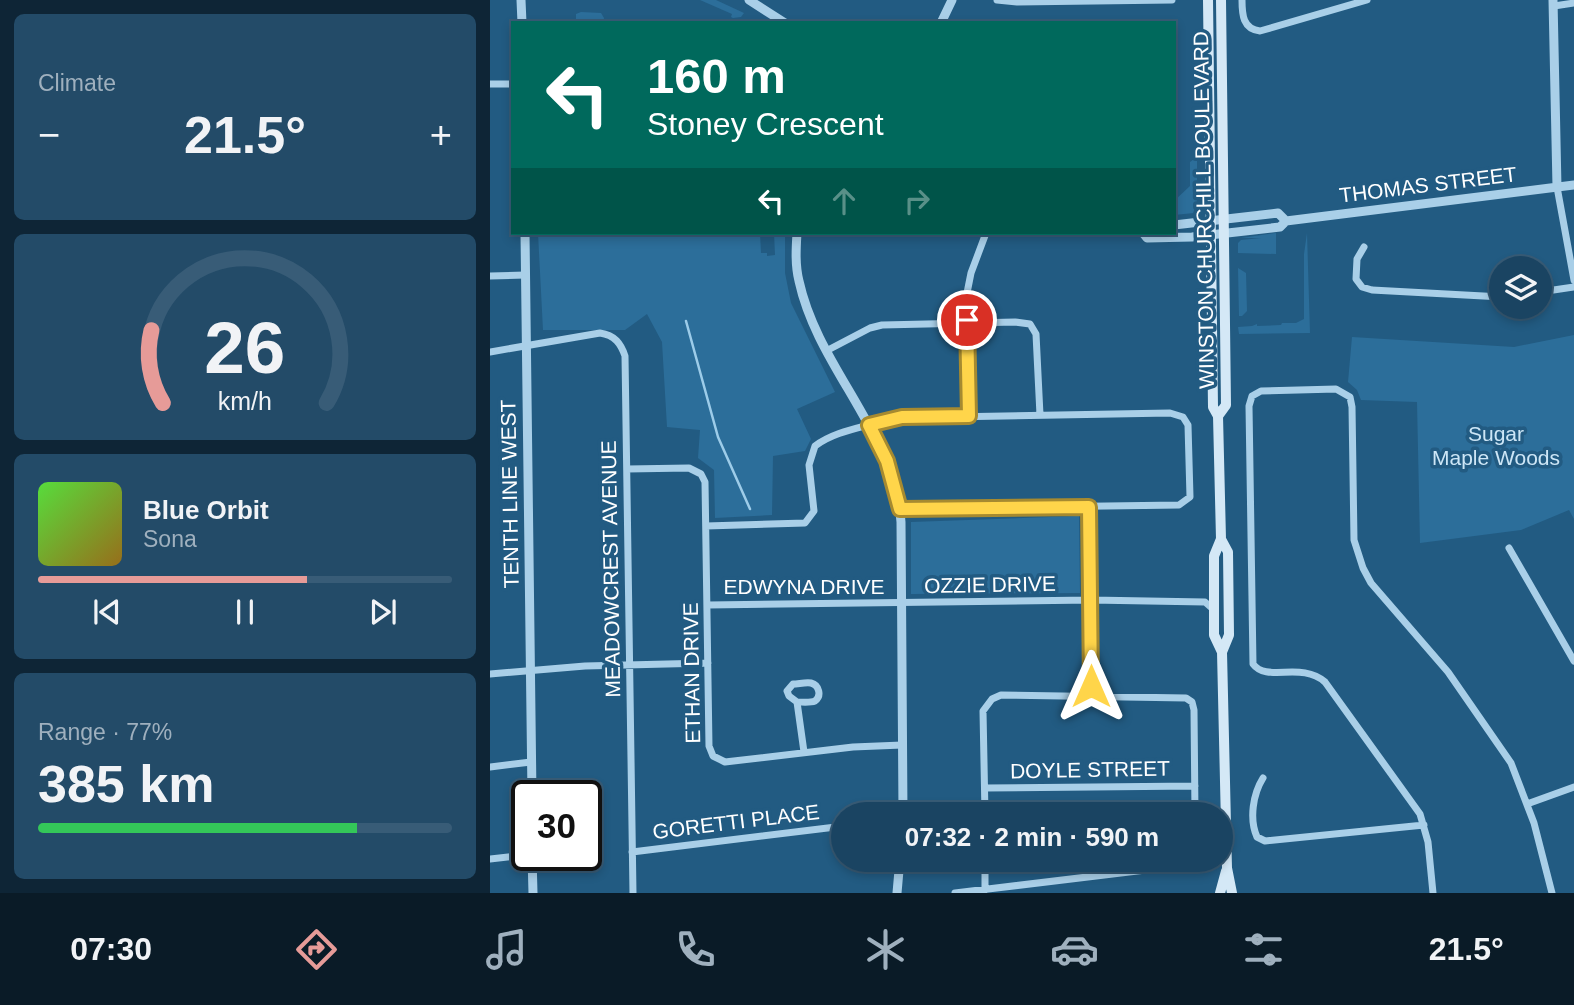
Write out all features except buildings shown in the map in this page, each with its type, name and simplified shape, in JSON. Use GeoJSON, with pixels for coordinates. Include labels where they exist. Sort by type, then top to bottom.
{"type":"FeatureCollection","features":[{"type":"Feature","properties":{"kind":"main road","name":"WINSTON CHURCHILL BOULEVARD"},"geometry":{"type":"LineString","coordinates":[[1208,0],[1213,407],[1218,416],[1221,539],[1214,556],[1214,635],[1222,652]]}},
{"type":"Feature","properties":{"kind":"main road","name":"WINSTON CHURCHILL BOULEVARD"},"geometry":{"type":"LineString","coordinates":[[1218,416],[1226,405],[1221,0]]}},
{"type":"Feature","properties":{"kind":"main road","name":"WINSTON CHURCHILL BOULEVARD"},"geometry":{"type":"LineString","coordinates":[[1221,539],[1228,552],[1229,635],[1222,652],[1225,802]]}},
{"type":"Feature","properties":{"kind":"main road","name":"WINSTON CHURCHILL BOULEVARD"},"geometry":{"type":"LineString","coordinates":[[1220,893],[1226,872]]}},
{"type":"Feature","properties":{"kind":"main road","name":"WINSTON CHURCHILL BOULEVARD"},"geometry":{"type":"LineString","coordinates":[[1228,872],[1232,893]]}},
{"type":"Feature","properties":{"kind":"street"},"geometry":{"type":"LineString","coordinates":[[522,0],[522,21]]}},
{"type":"Feature","properties":{"kind":"street"},"geometry":{"type":"LineString","coordinates":[[942,21],[952,0]]}},
{"type":"Feature","properties":{"kind":"street"},"geometry":{"type":"LineString","coordinates":[[997,0],[1172,0]]}},
{"type":"Feature","properties":{"kind":"street"},"geometry":{"type":"LineString","coordinates":[[1242,0],[1242,14],[1246,24],[1260,32],[1367,0]]}},
{"type":"Feature","properties":{"kind":"street"},"geometry":{"type":"LineString","coordinates":[[754,1],[782,21]]}},
{"type":"Feature","properties":{"kind":"street"},"geometry":{"type":"LineString","coordinates":[[1574,4],[1553,3],[1558,187],[1574,280]]}},
{"type":"Feature","properties":{"kind":"street"},"geometry":{"type":"LineString","coordinates":[[490,84],[511,84]]}},
{"type":"Feature","properties":{"kind":"street","name":"THOMAS STREET"},"geometry":{"type":"LineString","coordinates":[[1145,235],[1147,238],[1224,234],[1280,227],[1286,221],[1574,185]]}},
{"type":"Feature","properties":{"kind":"street","name":"THOMAS STREET"},"geometry":{"type":"LineString","coordinates":[[1176,225],[1278,214],[1286,221]]}},
{"type":"Feature","properties":{"kind":"street","name":"TENTH LINE WEST"},"geometry":{"type":"LineString","coordinates":[[524,235],[532,780]]}},
{"type":"Feature","properties":{"kind":"street"},"geometry":{"type":"LineString","coordinates":[[797,235],[796,266],[809,315],[891,471],[900,509],[903,802]]}},
{"type":"Feature","properties":{"kind":"street"},"geometry":{"type":"LineString","coordinates":[[969,416],[967,293],[971,273],[985,235]]}},
{"type":"Feature","properties":{"kind":"street"},"geometry":{"type":"LineString","coordinates":[[1364,247],[1355,267],[1356,279],[1362,287],[1372,290],[1489,296]]}},
{"type":"Feature","properties":{"kind":"street"},"geometry":{"type":"LineString","coordinates":[[490,276],[525,275]]}},
{"type":"Feature","properties":{"kind":"street"},"geometry":{"type":"LineString","coordinates":[[1552,290],[1574,287]]}},
{"type":"Feature","properties":{"kind":"street"},"geometry":{"type":"LineString","coordinates":[[828,350],[870,328],[883,325],[1030,324],[1036,334],[1040,415]]}},
{"type":"Feature","properties":{"kind":"street","name":"MEADOWCREST AVENUE"},"geometry":{"type":"LineString","coordinates":[[490,352],[600,334],[609,335],[616,340],[624,352],[633,893]]}},
{"type":"Feature","properties":{"kind":"street"},"geometry":{"type":"LineString","coordinates":[[1433,893],[1428,842],[1415,804],[1325,681],[1310,672],[1268,672],[1256,669],[1253,664],[1249,406],[1252,396],[1261,391],[1336,389],[1350,397],[1354,540],[1363,568],[1371,583],[1436,657],[1505,752],[1527,804],[1552,893]]}},
{"type":"Feature","properties":{"kind":"street"},"geometry":{"type":"LineString","coordinates":[[706,526],[805,523],[814,511],[809,474],[812,451],[821,442],[902,417],[1171,413],[1186,421],[1189,431],[1190,497],[1185,503],[1173,506],[900,509]]}},
{"type":"Feature","properties":{"kind":"street","name":"ETHAN DRIVE"},"geometry":{"type":"LineString","coordinates":[[627,469],[689,468],[698,471],[705,482],[709,746],[716,759],[725,762],[804,752],[902,745]]}},
{"type":"Feature","properties":{"kind":"street"},"geometry":{"type":"LineString","coordinates":[[1089,507],[1091,696]]}},
{"type":"Feature","properties":{"kind":"street"},"geometry":{"type":"LineString","coordinates":[[1509,548],[1574,661]]}},
{"type":"Feature","properties":{"kind":"street"},"geometry":{"type":"LineString","coordinates":[[1214,590],[1205,602],[1214,610]]}},
{"type":"Feature","properties":{"kind":"street","name":"OZZIE DRIVE"},"geometry":{"type":"LineString","coordinates":[[901,604],[1091,600],[1205,602]]}},
{"type":"Feature","properties":{"kind":"street","name":"EDWYNA DRIVE"},"geometry":{"type":"LineString","coordinates":[[708,604],[901,604]]}},
{"type":"Feature","properties":{"kind":"street"},"geometry":{"type":"LineString","coordinates":[[490,674],[708,663]]}},
{"type":"Feature","properties":{"kind":"street"},"geometry":{"type":"LineString","coordinates":[[985,802],[984,711],[992,699],[1001,695],[1186,698],[1192,702],[1194,710],[1195,802]]}},
{"type":"Feature","properties":{"kind":"street"},"geometry":{"type":"LineString","coordinates":[[797,702],[804,752]]}},
{"type":"Feature","properties":{"kind":"street"},"geometry":{"type":"LineString","coordinates":[[490,767],[531,762]]}},
{"type":"Feature","properties":{"kind":"street"},"geometry":{"type":"LineString","coordinates":[[1263,778],[1255,793],[1254,828],[1257,837],[1265,841],[1424,825]]}},
{"type":"Feature","properties":{"kind":"street","name":"DOYLE STREET"},"geometry":{"type":"LineString","coordinates":[[985,788],[1195,786]]}},
{"type":"Feature","properties":{"kind":"street"},"geometry":{"type":"LineString","coordinates":[[1527,804],[1574,787]]}},
{"type":"Feature","properties":{"kind":"street","name":"GORETTI PLACE"},"geometry":{"type":"LineString","coordinates":[[632,852],[831,828]]}},
{"type":"Feature","properties":{"kind":"street"},"geometry":{"type":"LineString","coordinates":[[490,859],[511,857]]}},
{"type":"Feature","properties":{"kind":"street"},"geometry":{"type":"LineString","coordinates":[[533,871],[533,893]]}},
{"type":"Feature","properties":{"kind":"street"},"geometry":{"type":"LineString","coordinates":[[897,893],[899,872]]}},
{"type":"Feature","properties":{"kind":"street"},"geometry":{"type":"LineString","coordinates":[[985,872],[985,890]]}},
{"type":"Feature","properties":{"kind":"street"},"geometry":{"type":"LineString","coordinates":[[955,893],[1130,872]]}},
{"type":"Feature","properties":{"kind":"green space"},"geometry":{"type":"Polygon","coordinates":[[[700,0],[716,0],[744,13],[741,17],[733,18],[732,14],[700,0]]]}},
{"type":"Feature","properties":{"kind":"green space"},"geometry":{"type":"Polygon","coordinates":[[[601,13],[604,18],[603,21],[576,21],[576,14],[601,13]]]}},
{"type":"Feature","properties":{"kind":"green space"},"geometry":{"type":"Polygon","coordinates":[[[1197,157],[1197,203],[1194,203],[1194,213],[1176,215],[1176,199],[1190,186],[1190,162],[1197,157]]]}},
{"type":"Feature","properties":{"kind":"green space"},"geometry":{"type":"Polygon","coordinates":[[[1276,233],[1276,254],[1238,253],[1238,243],[1241,240],[1261,238],[1241,238],[1276,233]]]}},
{"type":"Feature","properties":{"kind":"green space"},"geometry":{"type":"Polygon","coordinates":[[[1307,233],[1310,333],[1239,334],[1238,327],[1257,324],[1281,325],[1304,319],[1304,254],[1307,233]]]}},
{"type":"Feature","properties":{"kind":"green space"},"geometry":{"type":"Polygon","coordinates":[[[538,235],[760,235],[761,253],[767,253],[767,256],[775,255],[774,235],[785,235],[785,273],[791,303],[835,392],[797,409],[811,439],[805,451],[773,456],[772,515],[715,518],[714,470],[698,458],[700,430],[667,427],[662,342],[647,314],[625,330],[543,330],[538,235]]]}},
{"type":"Feature","properties":{"kind":"green space"},"geometry":{"type":"Polygon","coordinates":[[[1238,268],[1246,273],[1247,311],[1242,316],[1239,316],[1238,268]]]}},
{"type":"Feature","properties":{"kind":"green space","name":"Sugar Maple Woods"},"geometry":{"type":"Polygon","coordinates":[[[1574,335],[1574,519],[1569,510],[1521,530],[1420,543],[1417,402],[1361,400],[1357,390],[1348,382],[1352,337],[1514,347],[1574,335]]]}},
{"type":"Feature","properties":{"kind":"green space"},"geometry":{"type":"Polygon","coordinates":[[[1079,516],[1080,593],[911,594],[911,522],[1079,516]]]}},
{"type":"Feature","properties":{"kind":"waterway"},"geometry":{"type":"LineString","coordinates":[[686,321],[718,437],[750,509]]}},
{"type":"Feature","properties":{"kind":"route"},"geometry":{"type":"LineString","coordinates":[[967,320],[969,416],[902,417],[869,425],[887,461],[900,509],[1089,507],[1091,686]]}}]}
